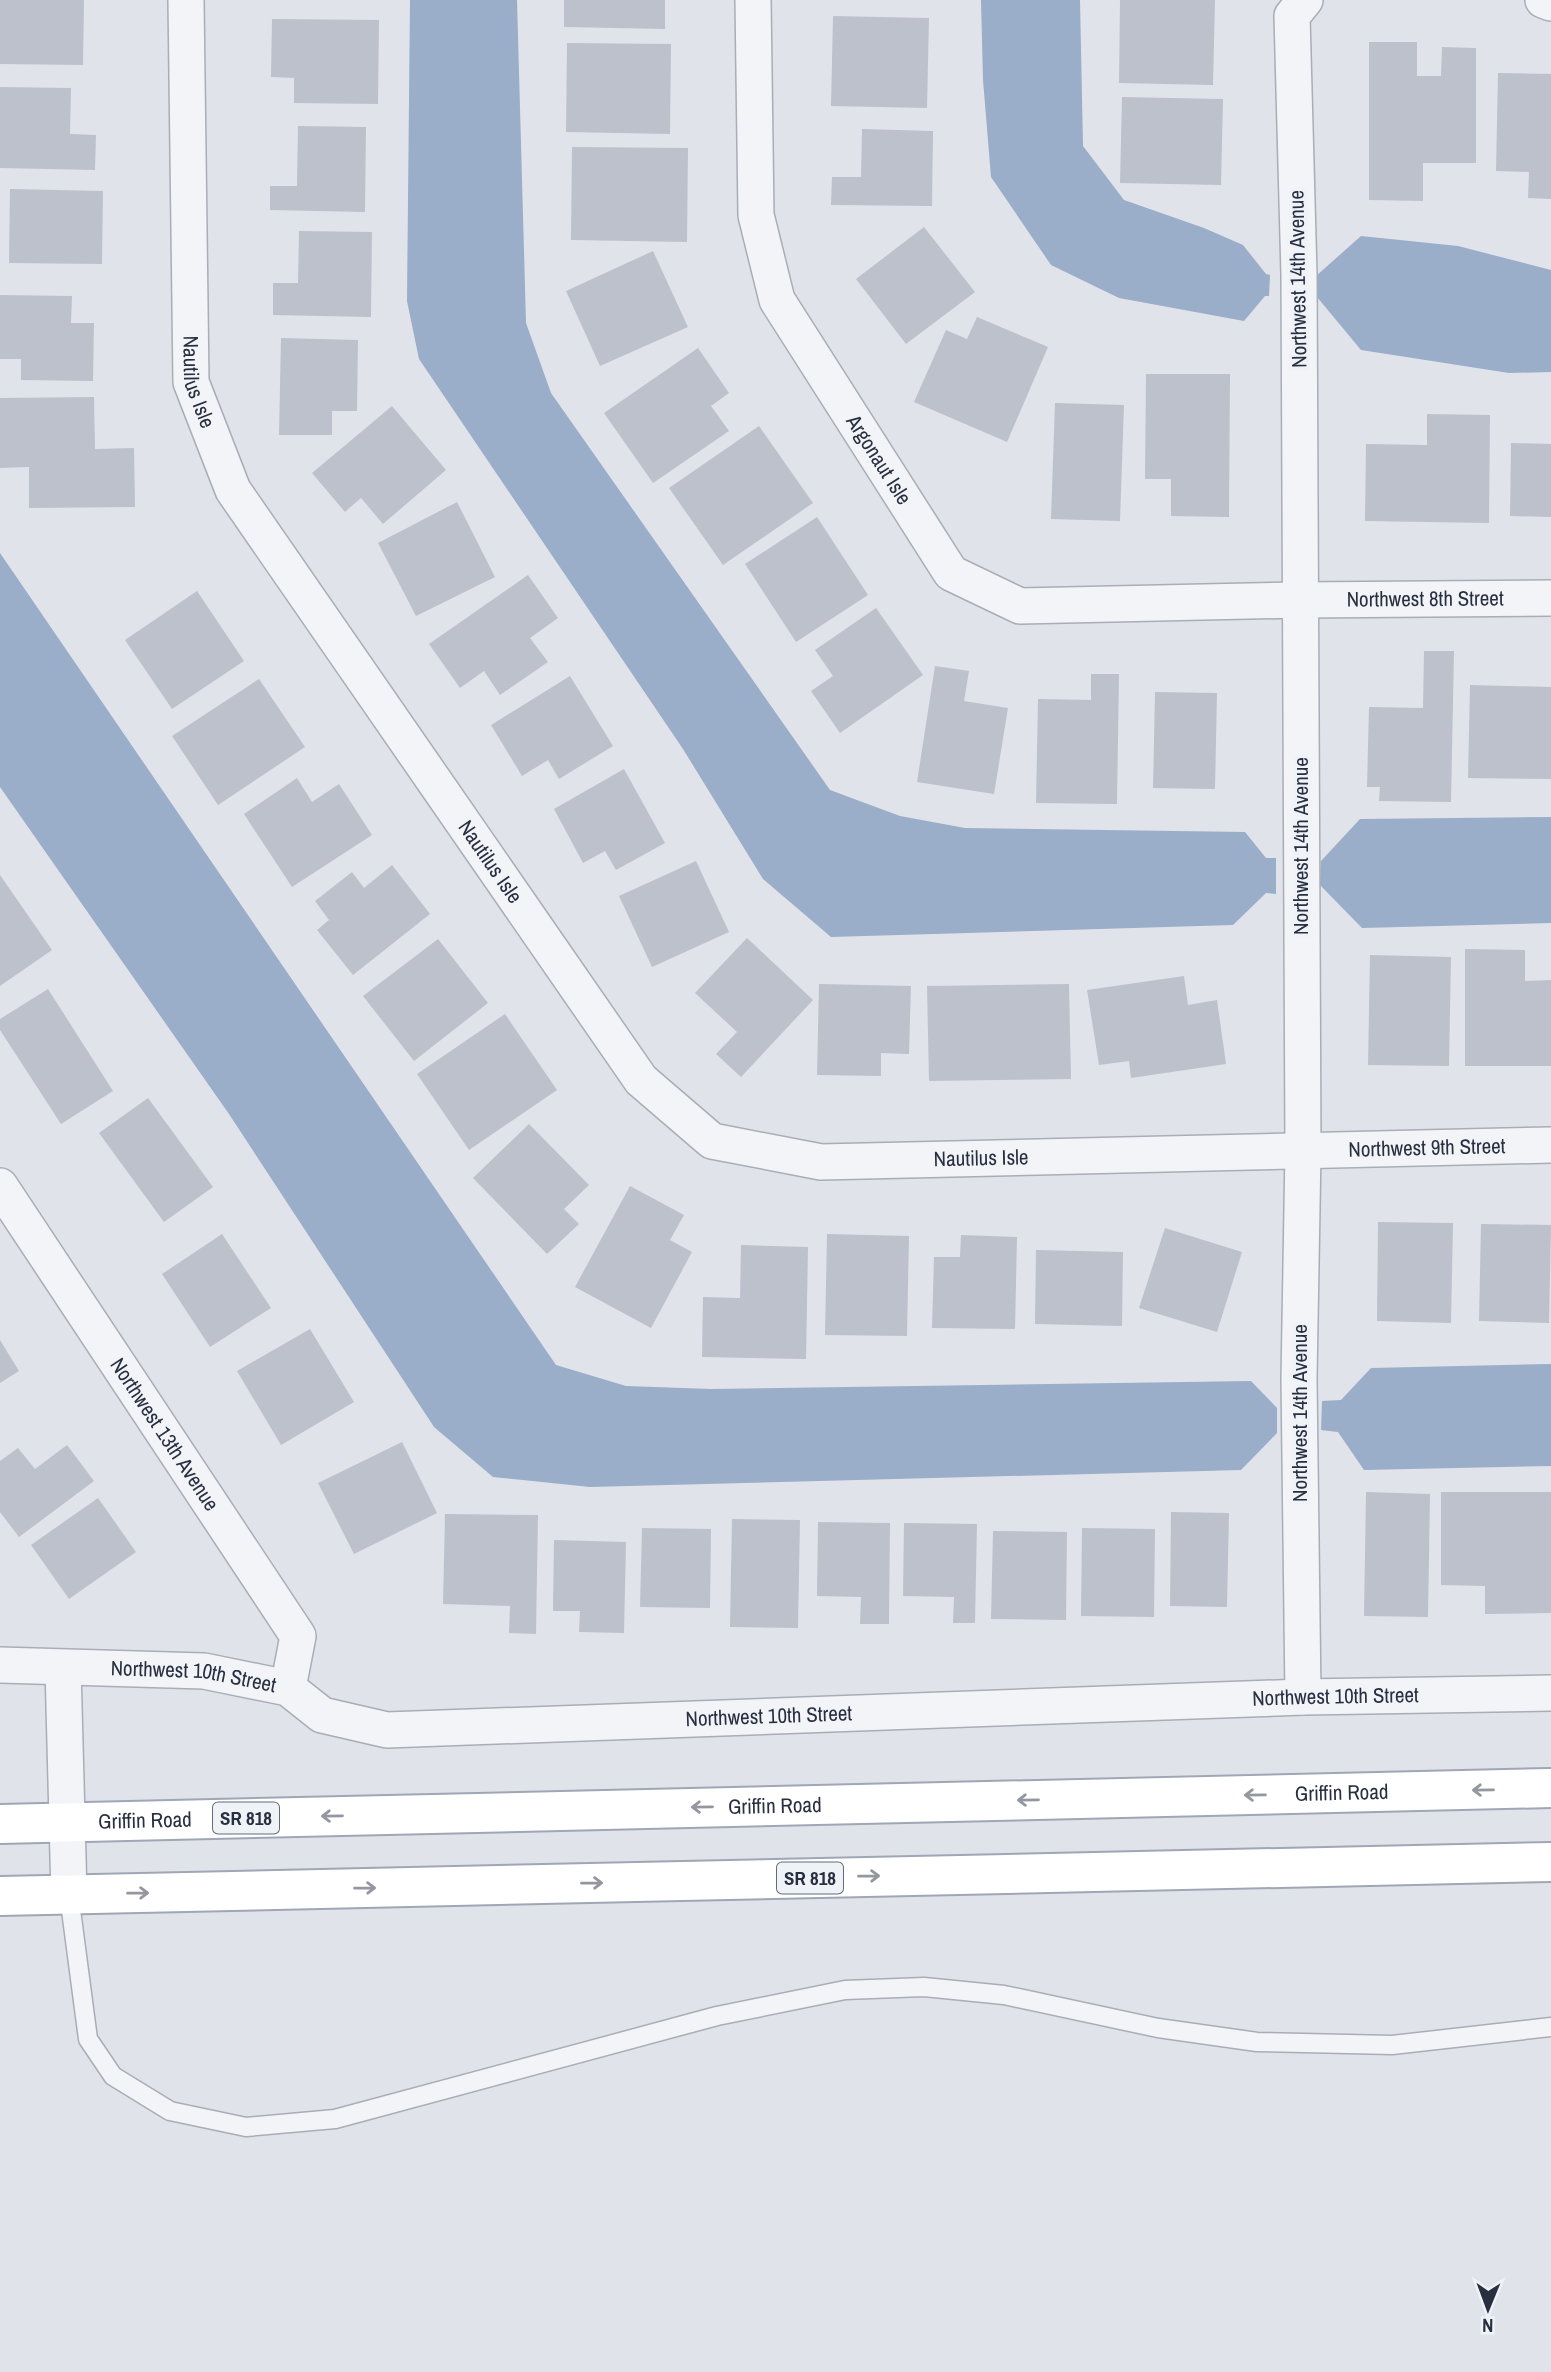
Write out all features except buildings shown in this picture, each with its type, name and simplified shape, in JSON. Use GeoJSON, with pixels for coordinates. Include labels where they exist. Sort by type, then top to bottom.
{"type":"FeatureCollection","features":[{"type":"Feature","properties":{"kind":"main road","name":"Griffin Road"},"geometry":{"type":"LineString","coordinates":[[0,1824],[1551,1788]]}},
{"type":"Feature","properties":{"kind":"main road","name":"SR 818"},"geometry":{"type":"LineString","coordinates":[[0,1896],[1551,1862]]}},
{"type":"Feature","properties":{"kind":"street","name":"Nautilus Isle"},"geometry":{"type":"LineString","coordinates":[[186,0],[191,382],[233,490],[641,1080],[712,1141],[821,1162],[1303,1151]]}},
{"type":"Feature","properties":{"kind":"street","name":"Argonaut Isle"},"geometry":{"type":"LineString","coordinates":[[753,0],[756,215],[777,300],[951,573],[1020,606],[1299,600]]}},
{"type":"Feature","properties":{"kind":"street","name":"Northwest 14th Avenue"},"geometry":{"type":"LineString","coordinates":[[1303,1697],[1299,1379],[1303,1151],[1299,275],[1292,16],[1305,0]]}},
{"type":"Feature","properties":{"kind":"street"},"geometry":{"type":"LineString","coordinates":[[1543,0],[1551,3]]}},
{"type":"Feature","properties":{"kind":"street","name":"Northwest 8th Street"},"geometry":{"type":"LineString","coordinates":[[1299,600],[1551,598]]}},
{"type":"Feature","properties":{"kind":"street","name":"Northwest 9th Street"},"geometry":{"type":"LineString","coordinates":[[1303,1151],[1551,1145]]}},
{"type":"Feature","properties":{"kind":"street","name":"Northwest 13th Avenue"},"geometry":{"type":"LineString","coordinates":[[0,1186],[298,1636],[288,1688]]}},
{"type":"Feature","properties":{"kind":"street","name":"Northwest 10th Street"},"geometry":{"type":"LineString","coordinates":[[0,1665],[204,1671],[288,1688],[322,1715],[387,1730],[1303,1697],[1551,1693]]}},
{"type":"Feature","properties":{"kind":"street"},"geometry":{"type":"LineString","coordinates":[[64,1668],[69,1895]]}},
{"type":"Feature","properties":{"kind":"lane"},"geometry":{"type":"LineString","coordinates":[[69,1895],[88,2039],[113,2076],[170,2111],[246,2127],[335,2119],[717,2016],[845,1990],[924,1987],[1004,1995],[1158,2028],[1257,2042],[1392,2045],[1551,2027]]}},
{"type":"Feature","properties":{"kind":"water"},"geometry":{"type":"Polygon","coordinates":[[[410,0],[517,0],[526,323],[551,393],[830,790],[900,816],[965,828],[1245,832],[1266,858],[1276,858],[1276,894],[1266,893],[1233,925],[831,937],[763,879],[683,749],[419,359],[407,301],[410,0]]]}},
{"type":"Feature","properties":{"kind":"water"},"geometry":{"type":"Polygon","coordinates":[[[981,0],[1080,0],[1083,146],[1124,200],[1204,228],[1243,245],[1266,274],[1270,275],[1269,296],[1265,296],[1244,321],[1119,298],[1051,265],[991,177],[983,80],[981,0]]]}},
{"type":"Feature","properties":{"kind":"water"},"geometry":{"type":"Polygon","coordinates":[[[1361,236],[1458,246],[1551,270],[1551,372],[1509,373],[1361,350],[1317,297],[1316,276],[1361,236]]]}},
{"type":"Feature","properties":{"kind":"water"},"geometry":{"type":"Polygon","coordinates":[[[0,553],[556,1365],[626,1386],[711,1389],[1251,1381],[1277,1408],[1277,1433],[1241,1470],[590,1487],[493,1477],[434,1427],[229,1114],[0,787],[0,553]]]}},
{"type":"Feature","properties":{"kind":"water"},"geometry":{"type":"Polygon","coordinates":[[[1551,817],[1551,923],[1362,928],[1320,885],[1321,861],[1360,819],[1551,817]]]}},
{"type":"Feature","properties":{"kind":"water"},"geometry":{"type":"Polygon","coordinates":[[[1551,1364],[1551,1466],[1364,1470],[1338,1432],[1321,1430],[1322,1401],[1341,1400],[1371,1368],[1551,1364]]]}}]}
